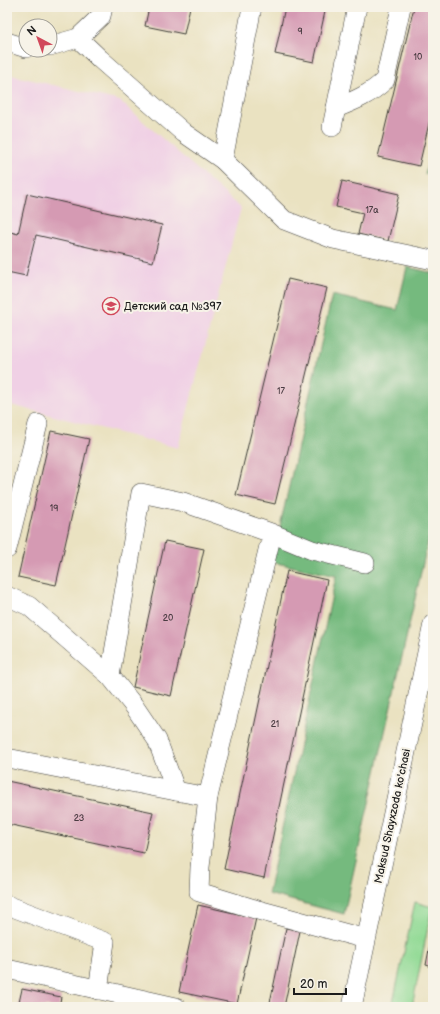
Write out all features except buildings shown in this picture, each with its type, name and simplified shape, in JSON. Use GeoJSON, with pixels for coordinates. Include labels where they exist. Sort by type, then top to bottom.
{"type":"FeatureCollection","features":[{"type":"Feature","properties":{"kind":"street"},"geometry":{"type":"LineString","coordinates":[[58,44],[78,38],[101,16],[103,7]]}},
{"type":"Feature","properties":{"kind":"street"},"geometry":{"type":"LineString","coordinates":[[223,160],[252,7]]}},
{"type":"Feature","properties":{"kind":"street"},"geometry":{"type":"LineString","coordinates":[[332,127],[357,7]]}},
{"type":"Feature","properties":{"kind":"street"},"geometry":{"type":"LineString","coordinates":[[336,108],[377,88],[385,80],[401,7]]}},
{"type":"Feature","properties":{"kind":"street"},"geometry":{"type":"LineString","coordinates":[[78,38],[184,133],[223,160],[284,220],[334,240],[433,260]]}},
{"type":"Feature","properties":{"kind":"street"},"geometry":{"type":"LineString","coordinates":[[7,42],[18,45]]}},
{"type":"Feature","properties":{"kind":"street"},"geometry":{"type":"LineString","coordinates":[[7,549],[38,424]]}},
{"type":"Feature","properties":{"kind":"street"},"geometry":{"type":"LineString","coordinates":[[110,676],[141,493],[183,502],[272,533],[312,550],[365,563]]}},
{"type":"Feature","properties":{"kind":"street"},"geometry":{"type":"LineString","coordinates":[[269,546],[208,797],[200,867],[199,892],[258,910],[366,939]]}},
{"type":"Feature","properties":{"kind":"street"},"geometry":{"type":"LineString","coordinates":[[7,596],[29,606],[110,676],[134,706],[156,740],[176,791]]}},
{"type":"Feature","properties":{"kind":"street","name":"Maksud Shayxzoda ko'chasi"},"geometry":{"type":"LineString","coordinates":[[352,1007],[433,624]]}},
{"type":"Feature","properties":{"kind":"street"},"geometry":{"type":"LineString","coordinates":[[7,758],[208,797]]}},
{"type":"Feature","properties":{"kind":"street"},"geometry":{"type":"LineString","coordinates":[[7,905],[105,942],[98,990]]}},
{"type":"Feature","properties":{"kind":"street"},"geometry":{"type":"LineString","coordinates":[[7,969],[169,1006]]}},
{"type":"Feature","properties":{"kind":"shaded area","name":"Детский сад №397"},"geometry":{"type":"Polygon","coordinates":[[[7,74],[120,101],[241,208],[178,448],[7,404],[7,74]]]}},
{"type":"Feature","properties":{"kind":"green space"},"geometry":{"type":"Polygon","coordinates":[[[433,139],[433,175],[425,174],[433,139]]]}},
{"type":"Feature","properties":{"kind":"green space"},"geometry":{"type":"Polygon","coordinates":[[[407,267],[433,273],[433,519],[344,914],[268,894],[336,576],[272,562],[332,295],[397,310],[407,267]]]}},
{"type":"Feature","properties":{"kind":"green space"},"geometry":{"type":"Polygon","coordinates":[[[415,902],[432,907],[412,1007],[392,1007],[415,902]]]}},
{"type":"Feature","properties":{"kind":"place","name":"Детский сад №397"},"geometry":{"type":"Point","coordinates":[111,306]}}]}
